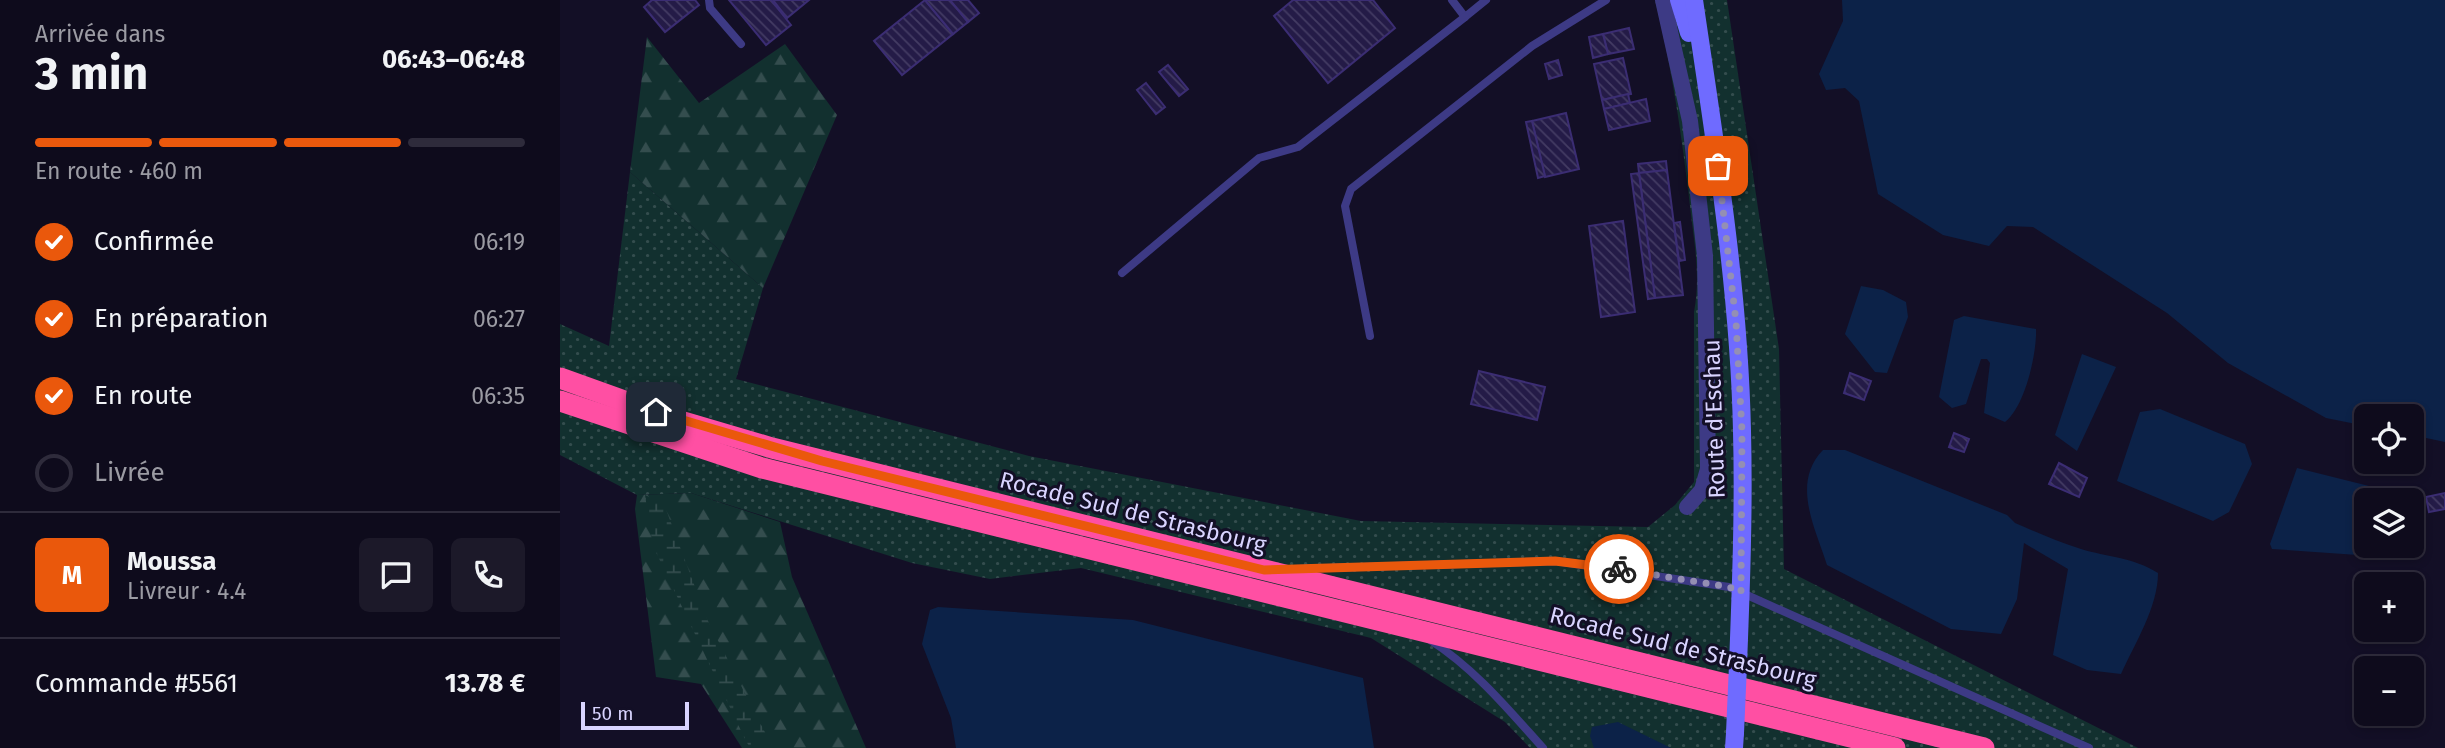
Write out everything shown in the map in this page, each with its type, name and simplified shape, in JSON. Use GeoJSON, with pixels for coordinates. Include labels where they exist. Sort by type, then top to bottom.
{"type":"FeatureCollection","features":[{"type":"Feature","properties":{"kind":"highway","name":"Rocade Sud de Strasbourg"},"geometry":{"type":"LineString","coordinates":[[560,378],[677,420],[772,448],[1984,748]]}},
{"type":"Feature","properties":{"kind":"highway","name":"Rocade Sud de Strasbourg"},"geometry":{"type":"LineString","coordinates":[[560,401],[762,468],[1895,748]]}},
{"type":"Feature","properties":{"kind":"main road","name":"Route d'Eschau"},"geometry":{"type":"LineString","coordinates":[[1679,0],[1706,90]]}},
{"type":"Feature","properties":{"kind":"main road","name":"Route d'Eschau"},"geometry":{"type":"LineString","coordinates":[[1694,0],[1726,216],[1736,322],[1742,431],[1741,592],[1734,740]]}},
{"type":"Feature","properties":{"kind":"street","name":"Route d'Eschau"},"geometry":{"type":"LineString","coordinates":[[1663,0],[1690,121],[1707,293],[1708,469],[1702,490],[1687,507]]}},
{"type":"Feature","properties":{"kind":"lane"},"geometry":{"type":"LineString","coordinates":[[709,0],[710,8],[741,44]]}},
{"type":"Feature","properties":{"kind":"lane"},"geometry":{"type":"LineString","coordinates":[[1451,0],[1465,17]]}},
{"type":"Feature","properties":{"kind":"lane"},"geometry":{"type":"LineString","coordinates":[[1122,273],[1259,158],[1298,147],[1486,0]]}},
{"type":"Feature","properties":{"kind":"lane"},"geometry":{"type":"LineString","coordinates":[[1370,335],[1345,205],[1351,189],[1532,46],[1606,0]]}},
{"type":"Feature","properties":{"kind":"lane"},"geometry":{"type":"LineString","coordinates":[[1264,570],[1555,561],[1729,587],[2089,748]]}},
{"type":"Feature","properties":{"kind":"lane"},"geometry":{"type":"LineString","coordinates":[[1388,623],[1430,640],[1451,653],[1483,682],[1543,748]]}},
{"type":"Feature","properties":{"kind":"green space"},"geometry":{"type":"Polygon","coordinates":[[[1655,0],[1727,0],[1779,349],[1784,569],[2138,748],[1530,748],[1505,722],[1371,638],[1081,568],[990,579],[912,563],[691,493],[637,495],[560,455],[560,324],[609,346],[630,172],[763,288],[736,379],[1029,456],[1361,521],[1648,527],[1675,505],[1694,482],[1694,312],[1697,285],[1695,246],[1680,128],[1655,0]]]}},
{"type":"Feature","properties":{"kind":"green space"},"geometry":{"type":"Polygon","coordinates":[[[647,37],[699,103],[785,44],[837,115],[763,288],[630,172],[647,37]]]}},
{"type":"Feature","properties":{"kind":"green space"},"geometry":{"type":"Polygon","coordinates":[[[691,493],[780,522],[792,577],[866,748],[742,748],[701,684],[656,677],[635,509],[637,495],[691,493]]]}},
{"type":"Feature","properties":{"kind":"green space"},"geometry":{"type":"Polygon","coordinates":[[[645,495],[664,504],[707,619],[773,748],[750,748],[744,737],[653,546],[645,495]]]}},
{"type":"Feature","properties":{"kind":"water"},"geometry":{"type":"Polygon","coordinates":[[[1842,0],[2445,0],[2445,442],[2424,438],[2424,404],[2354,404],[2354,424],[2326,418],[2228,363],[2167,313],[2033,227],[2007,226],[1989,246],[1943,235],[1878,194],[1859,101],[1845,88],[1826,90],[1819,74],[1843,21],[1842,0]]]}},
{"type":"Feature","properties":{"kind":"water"},"geometry":{"type":"Polygon","coordinates":[[[1861,286],[1883,290],[1906,302],[1908,317],[1887,373],[1875,372],[1845,334],[1861,286]]]}},
{"type":"Feature","properties":{"kind":"water"},"geometry":{"type":"Polygon","coordinates":[[[1964,316],[2036,329],[2034,352],[2024,392],[2012,415],[2005,422],[1984,413],[1990,363],[1987,359],[1981,359],[1966,404],[1952,408],[1939,397],[1954,320],[1964,316]]]}},
{"type":"Feature","properties":{"kind":"water"},"geometry":{"type":"Polygon","coordinates":[[[2082,354],[2116,367],[2077,451],[2055,435],[2082,354]]]}},
{"type":"Feature","properties":{"kind":"water"},"geometry":{"type":"Polygon","coordinates":[[[2160,409],[2245,444],[2252,464],[2229,512],[2213,521],[2117,481],[2140,412],[2160,409]]]}},
{"type":"Feature","properties":{"kind":"water"},"geometry":{"type":"Polygon","coordinates":[[[1823,450],[1845,450],[2007,515],[2015,523],[2056,540],[2081,549],[2130,560],[2158,573],[2150,612],[2121,674],[2087,670],[2053,655],[2068,569],[2024,543],[2017,599],[2001,634],[1951,629],[1827,565],[1812,521],[1807,491],[1813,463],[1823,450]]]}},
{"type":"Feature","properties":{"kind":"water"},"geometry":{"type":"Polygon","coordinates":[[[2297,468],[2377,488],[2354,488],[2354,555],[2272,549],[2270,544],[2297,468]]]}},
{"type":"Feature","properties":{"kind":"water"},"geometry":{"type":"Polygon","coordinates":[[[938,607],[1133,620],[1363,678],[1374,748],[956,748],[951,718],[922,644],[930,610],[938,607]]]}},
{"type":"Feature","properties":{"kind":"water"},"geometry":{"type":"Polygon","coordinates":[[[1618,722],[1671,748],[1594,748],[1590,736],[1592,727],[1618,722]]]}},
{"type":"Feature","properties":{"kind":"building"},"geometry":{"type":"Polygon","coordinates":[[[652,0],[695,0],[699,5],[665,32],[644,7],[652,0]]]}},
{"type":"Feature","properties":{"kind":"building"},"geometry":{"type":"Polygon","coordinates":[[[729,0],[771,0],[791,25],[766,45],[729,0]]]}},
{"type":"Feature","properties":{"kind":"building"},"geometry":{"type":"Polygon","coordinates":[[[773,0],[809,0],[787,18],[773,0]]]}},
{"type":"Feature","properties":{"kind":"building"},"geometry":{"type":"Polygon","coordinates":[[[925,0],[953,34],[902,75],[874,41],[925,0]]]}},
{"type":"Feature","properties":{"kind":"building"},"geometry":{"type":"Polygon","coordinates":[[[925,0],[950,0],[968,22],[953,34],[925,0]]]}},
{"type":"Feature","properties":{"kind":"building"},"geometry":{"type":"Polygon","coordinates":[[[950,0],[968,0],[979,13],[968,22],[950,0]]]}},
{"type":"Feature","properties":{"kind":"building"},"geometry":{"type":"Polygon","coordinates":[[[1293,0],[1373,0],[1395,28],[1328,83],[1274,16],[1293,0]]]}},
{"type":"Feature","properties":{"kind":"building"},"geometry":{"type":"Polygon","coordinates":[[[1629,28],[1634,49],[1608,54],[1603,34],[1629,28]]]}},
{"type":"Feature","properties":{"kind":"building"},"geometry":{"type":"Polygon","coordinates":[[[1603,34],[1608,54],[1593,58],[1589,37],[1603,34]]]}},
{"type":"Feature","properties":{"kind":"building"},"geometry":{"type":"Polygon","coordinates":[[[1623,58],[1631,94],[1602,100],[1594,64],[1623,58]]]}},
{"type":"Feature","properties":{"kind":"building"},"geometry":{"type":"Polygon","coordinates":[[[1558,60],[1562,75],[1549,79],[1545,64],[1558,60]]]}},
{"type":"Feature","properties":{"kind":"building"},"geometry":{"type":"Polygon","coordinates":[[[1168,65],[1188,89],[1179,96],[1159,72],[1168,65]]]}},
{"type":"Feature","properties":{"kind":"building"},"geometry":{"type":"Polygon","coordinates":[[[1146,83],[1165,107],[1156,114],[1137,90],[1146,83]]]}},
{"type":"Feature","properties":{"kind":"building"},"geometry":{"type":"Polygon","coordinates":[[[1628,94],[1630,103],[1604,109],[1602,100],[1628,94]]]}},
{"type":"Feature","properties":{"kind":"building"},"geometry":{"type":"Polygon","coordinates":[[[1646,99],[1650,121],[1609,130],[1604,109],[1646,99]]]}},
{"type":"Feature","properties":{"kind":"building"},"geometry":{"type":"Polygon","coordinates":[[[1566,113],[1579,169],[1545,177],[1532,121],[1566,113]]]}},
{"type":"Feature","properties":{"kind":"building"},"geometry":{"type":"Polygon","coordinates":[[[1532,121],[1545,176],[1538,178],[1526,122],[1532,121]]]}},
{"type":"Feature","properties":{"kind":"building"},"geometry":{"type":"Polygon","coordinates":[[[1666,161],[1667,170],[1639,173],[1638,164],[1666,161]]]}},
{"type":"Feature","properties":{"kind":"building"},"geometry":{"type":"Polygon","coordinates":[[[1667,170],[1683,295],[1655,298],[1639,173],[1667,170]]]}},
{"type":"Feature","properties":{"kind":"building"},"geometry":{"type":"Polygon","coordinates":[[[1639,173],[1655,298],[1648,299],[1631,174],[1639,173]]]}},
{"type":"Feature","properties":{"kind":"building"},"geometry":{"type":"Polygon","coordinates":[[[1623,221],[1635,312],[1601,317],[1589,226],[1623,221]]]}},
{"type":"Feature","properties":{"kind":"building"},"geometry":{"type":"Polygon","coordinates":[[[1680,222],[1685,260],[1679,261],[1674,223],[1680,222]]]}},
{"type":"Feature","properties":{"kind":"building"},"geometry":{"type":"Polygon","coordinates":[[[1479,371],[1545,387],[1537,420],[1471,404],[1479,371]]]}},
{"type":"Feature","properties":{"kind":"building"},"geometry":{"type":"Polygon","coordinates":[[[1850,373],[1871,381],[1864,400],[1844,393],[1850,373]]]}},
{"type":"Feature","properties":{"kind":"building"},"geometry":{"type":"Polygon","coordinates":[[[1954,433],[1969,439],[1964,452],[1949,447],[1954,433]]]}},
{"type":"Feature","properties":{"kind":"building"},"geometry":{"type":"Polygon","coordinates":[[[2059,463],[2087,478],[2079,497],[2049,484],[2059,463]]]}},
{"type":"Feature","properties":{"kind":"building"},"geometry":{"type":"Polygon","coordinates":[[[2445,493],[2445,509],[2429,512],[2426,497],[2445,493]]]}},
{"type":"Feature","properties":{"kind":"way so far"},"geometry":{"type":"LineString","coordinates":[[1619,569],[1729,587],[1741,592],[1742,431],[1736,322],[1726,216],[1718,166]]}},
{"type":"Feature","properties":{"kind":"route"},"geometry":{"type":"LineString","coordinates":[[656,412],[822,461],[1264,570],[1555,561],[1619,569]]}}]}
